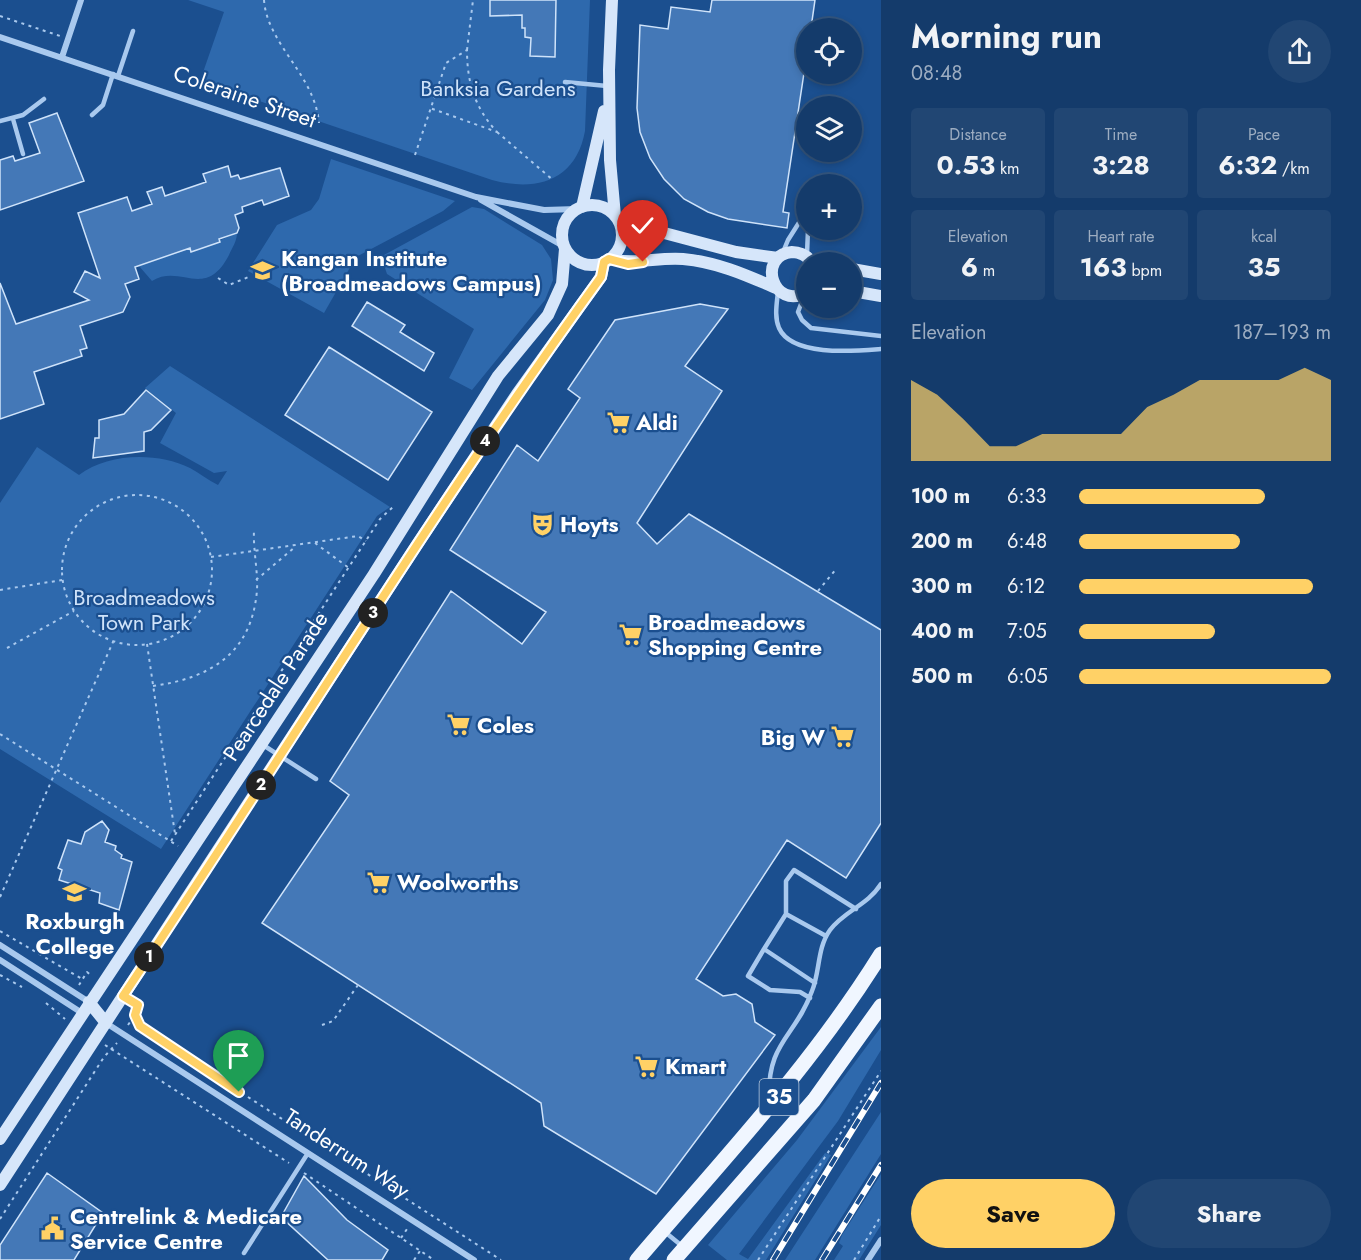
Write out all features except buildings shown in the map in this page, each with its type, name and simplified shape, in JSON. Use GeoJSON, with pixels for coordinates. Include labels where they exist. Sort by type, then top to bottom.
{"type":"FeatureCollection","features":[{"type":"Feature","properties":{"kind":"main road","name":"35"},"geometry":{"type":"LineString","coordinates":[[637,1260],[820,1046],[881,954]]}},
{"type":"Feature","properties":{"kind":"main road","name":"35"},"geometry":{"type":"LineString","coordinates":[[674,1260],[814,1100],[881,1006]]}},
{"type":"Feature","properties":{"kind":"street"},"geometry":{"type":"LineString","coordinates":[[62,57],[81,0]]}},
{"type":"Feature","properties":{"kind":"street"},"geometry":{"type":"LineString","coordinates":[[612,0],[608,86],[603,122],[579,208],[564,226],[565,248],[580,262],[588,264],[607,261],[628,264],[682,259],[712,264],[736,270],[796,295]]}},
{"type":"Feature","properties":{"kind":"street","name":"Coleraine Street"},"geometry":{"type":"LineString","coordinates":[[0,37],[476,197],[536,209],[579,208]]}},
{"type":"Feature","properties":{"kind":"street"},"geometry":{"type":"LineString","coordinates":[[607,261],[621,242],[610,160],[608,86]]}},
{"type":"Feature","properties":{"kind":"street","name":"Coleraine Street"},"geometry":{"type":"LineString","coordinates":[[476,197],[565,248]]}},
{"type":"Feature","properties":{"kind":"street"},"geometry":{"type":"LineString","coordinates":[[579,208],[600,206],[617,219],[736,252],[780,256],[796,253]]}},
{"type":"Feature","properties":{"kind":"street","name":"Pearcedale Parade"},"geometry":{"type":"LineString","coordinates":[[0,1139],[374,574],[498,376],[548,315],[562,284],[565,248]]}},
{"type":"Feature","properties":{"kind":"street"},"geometry":{"type":"LineString","coordinates":[[777,289],[771,276],[780,256]]}},
{"type":"Feature","properties":{"kind":"street","name":"Pearcedale Parade"},"geometry":{"type":"LineString","coordinates":[[0,1185],[517,394],[601,277],[607,261]]}},
{"type":"Feature","properties":{"kind":"street"},"geometry":{"type":"LineString","coordinates":[[862,271],[881,274]]}},
{"type":"Feature","properties":{"kind":"street"},"geometry":{"type":"LineString","coordinates":[[862,293],[881,296]]}},
{"type":"Feature","properties":{"kind":"street","name":"Tanderrum Way"},"geometry":{"type":"LineString","coordinates":[[0,945],[89,1002],[106,1023]]}},
{"type":"Feature","properties":{"kind":"street","name":"Tanderrum Way"},"geometry":{"type":"LineString","coordinates":[[0,960],[67,1004],[106,1023],[212,1090],[474,1260]]}},
{"type":"Feature","properties":{"kind":"street"},"geometry":{"type":"LineString","coordinates":[[868,1260],[881,1240]]}},
{"type":"Feature","properties":{"kind":"lane"},"geometry":{"type":"LineString","coordinates":[[92,115],[103,105],[133,31]]}},
{"type":"Feature","properties":{"kind":"lane"},"geometry":{"type":"LineString","coordinates":[[565,82],[608,86]]}},
{"type":"Feature","properties":{"kind":"lane"},"geometry":{"type":"LineString","coordinates":[[0,121],[13,119],[44,99]]}},
{"type":"Feature","properties":{"kind":"lane"},"geometry":{"type":"LineString","coordinates":[[13,119],[23,154]]}},
{"type":"Feature","properties":{"kind":"lane"},"geometry":{"type":"LineString","coordinates":[[780,256],[796,227]]}},
{"type":"Feature","properties":{"kind":"lane"},"geometry":{"type":"LineString","coordinates":[[777,289],[777,320],[779,328],[788,340],[808,347],[828,350],[881,349]]}},
{"type":"Feature","properties":{"kind":"lane"},"geometry":{"type":"LineString","coordinates":[[801,318],[811,328],[881,336]]}},
{"type":"Feature","properties":{"kind":"lane"},"geometry":{"type":"LineString","coordinates":[[261,744],[316,779]]}},
{"type":"Feature","properties":{"kind":"lane"},"geometry":{"type":"LineString","coordinates":[[810,998],[800,992],[770,990],[748,976],[786,914],[786,881],[794,870],[856,909]]}},
{"type":"Feature","properties":{"kind":"lane"},"geometry":{"type":"LineString","coordinates":[[769,1108],[771,1061],[810,998],[826,936],[842,918],[856,909],[881,884]]}},
{"type":"Feature","properties":{"kind":"lane"},"geometry":{"type":"LineString","coordinates":[[786,914],[826,936]]}},
{"type":"Feature","properties":{"kind":"lane"},"geometry":{"type":"LineString","coordinates":[[764,949],[815,984]]}},
{"type":"Feature","properties":{"kind":"lane"},"geometry":{"type":"LineString","coordinates":[[244,1253],[308,1153]]}},
{"type":"Feature","properties":{"kind":"lane"},"geometry":{"type":"LineString","coordinates":[[663,1230],[684,1248]]}},
{"type":"Feature","properties":{"kind":"path"},"geometry":{"type":"LineString","coordinates":[[264,0],[267,20],[311,92],[319,123]]}},
{"type":"Feature","properties":{"kind":"path"},"geometry":{"type":"LineString","coordinates":[[473,0],[467,50],[472,94],[486,120],[497,132],[553,180]]}},
{"type":"Feature","properties":{"kind":"path"},"geometry":{"type":"LineString","coordinates":[[0,16],[68,39]]}},
{"type":"Feature","properties":{"kind":"path"},"geometry":{"type":"LineString","coordinates":[[415,155],[446,63],[467,50]]}},
{"type":"Feature","properties":{"kind":"path"},"geometry":{"type":"LineString","coordinates":[[430,108],[497,132]]}},
{"type":"Feature","properties":{"kind":"path"},"geometry":{"type":"LineString","coordinates":[[218,278],[229,285],[251,276]]}},
{"type":"Feature","properties":{"kind":"path"},"geometry":{"type":"LineString","coordinates":[[134,495],[155,497],[175,505],[191,518],[203,535],[211,557],[210,588],[199,613],[179,632],[147,644],[114,641],[95,632],[74,611],[62,580],[62,559],[68,539],[79,522],[95,508],[113,498],[134,495]]}},
{"type":"Feature","properties":{"kind":"path"},"geometry":{"type":"LineString","coordinates":[[171,841],[366,541],[381,519],[395,505]]}},
{"type":"Feature","properties":{"kind":"path"},"geometry":{"type":"LineString","coordinates":[[153,686],[203,673],[231,653],[250,626],[256,580],[255,530]]}},
{"type":"Feature","properties":{"kind":"path"},"geometry":{"type":"LineString","coordinates":[[211,557],[358,536],[366,541]]}},
{"type":"Feature","properties":{"kind":"path"},"geometry":{"type":"LineString","coordinates":[[315,543],[349,568]]}},
{"type":"Feature","properties":{"kind":"path"},"geometry":{"type":"LineString","coordinates":[[256,580],[296,546]]}},
{"type":"Feature","properties":{"kind":"path"},"geometry":{"type":"LineString","coordinates":[[818,591],[837,568]]}},
{"type":"Feature","properties":{"kind":"path"},"geometry":{"type":"LineString","coordinates":[[0,590],[62,580]]}},
{"type":"Feature","properties":{"kind":"path"},"geometry":{"type":"LineString","coordinates":[[7,648],[74,611]]}},
{"type":"Feature","properties":{"kind":"path"},"geometry":{"type":"LineString","coordinates":[[0,897],[114,641]]}},
{"type":"Feature","properties":{"kind":"path"},"geometry":{"type":"LineString","coordinates":[[147,644],[175,834]]}},
{"type":"Feature","properties":{"kind":"path"},"geometry":{"type":"LineString","coordinates":[[0,734],[190,854]]}},
{"type":"Feature","properties":{"kind":"path"},"geometry":{"type":"LineString","coordinates":[[0,931],[82,979]]}},
{"type":"Feature","properties":{"kind":"path"},"geometry":{"type":"LineString","coordinates":[[74,992],[87,972],[102,982]]}},
{"type":"Feature","properties":{"kind":"path"},"geometry":{"type":"LineString","coordinates":[[0,975],[23,988]]}},
{"type":"Feature","properties":{"kind":"path"},"geometry":{"type":"LineString","coordinates":[[322,1025],[333,1021],[358,985]]}},
{"type":"Feature","properties":{"kind":"path"},"geometry":{"type":"LineString","coordinates":[[123,996],[138,1005],[135,1015],[140,1026],[501,1260]]}},
{"type":"Feature","properties":{"kind":"path"},"geometry":{"type":"LineString","coordinates":[[41,998],[74,1025]]}},
{"type":"Feature","properties":{"kind":"path"},"geometry":{"type":"LineString","coordinates":[[58,1014],[67,1004]]}},
{"type":"Feature","properties":{"kind":"path"},"geometry":{"type":"LineString","coordinates":[[95,1039],[298,1169],[434,1260]]}},
{"type":"Feature","properties":{"kind":"path"},"geometry":{"type":"LineString","coordinates":[[0,1219],[104,1057],[112,1050]]}},
{"type":"Feature","properties":{"kind":"path"},"geometry":{"type":"LineString","coordinates":[[758,1260],[881,1071]]}},
{"type":"Feature","properties":{"kind":"path"},"geometry":{"type":"LineString","coordinates":[[201,1107],[220,1079]]}},
{"type":"Feature","properties":{"kind":"path"},"geometry":{"type":"LineString","coordinates":[[854,1260],[881,1216]]}},
{"type":"Feature","properties":{"kind":"path"},"geometry":{"type":"LineString","coordinates":[[414,1260],[420,1251]]}},
{"type":"Feature","properties":{"kind":"green space","name":"Banksia Gardens"},"geometry":{"type":"Polygon","coordinates":[[[188,0],[590,0],[585,131],[580,148],[573,161],[563,172],[552,179],[538,183],[508,183],[492,180],[200,81],[224,12],[188,0]]]}},
{"type":"Feature","properties":{"kind":"green space"},"geometry":{"type":"Polygon","coordinates":[[[331,159],[455,201],[443,211],[356,257],[324,313],[248,271],[277,225],[311,210],[319,199],[331,159]]]}},
{"type":"Feature","properties":{"kind":"green space"},"geometry":{"type":"Polygon","coordinates":[[[472,207],[484,209],[542,245],[551,259],[553,280],[545,300],[472,390],[449,378],[474,329],[387,274],[383,262],[384,255],[472,207]]]}},
{"type":"Feature","properties":{"kind":"green space"},"geometry":{"type":"Polygon","coordinates":[[[237,233],[229,255],[220,269],[211,276],[202,279],[173,276],[152,281],[139,266],[190,248],[192,252],[237,233]]]}},
{"type":"Feature","properties":{"kind":"green space","name":"Broadmeadows Town Park"},"geometry":{"type":"Polygon","coordinates":[[[170,366],[390,507],[377,516],[161,849],[0,749],[0,503],[37,447],[79,475],[104,462],[148,457],[163,459],[190,468],[218,485],[227,471],[214,473],[160,443],[176,413],[145,388],[170,366]]]}},
{"type":"Feature","properties":{"kind":"green space"},"geometry":{"type":"Polygon","coordinates":[[[881,1027],[881,1050],[838,1121],[739,1254],[748,1259],[825,1153],[831,1155],[766,1260],[727,1260],[708,1245],[797,1140],[881,1027]]]}},
{"type":"Feature","properties":{"kind":"green space"},"geometry":{"type":"Polygon","coordinates":[[[881,1112],[881,1154],[815,1260],[785,1260],[881,1112]]]}},
{"type":"Feature","properties":{"kind":"green space"},"geometry":{"type":"Polygon","coordinates":[[[881,1174],[881,1225],[859,1260],[834,1260],[843,1246],[839,1243],[842,1235],[881,1174]]]}},
{"type":"Feature","properties":{"kind":"railway"},"geometry":{"type":"LineString","coordinates":[[773,1260],[881,1083]]}},
{"type":"Feature","properties":{"kind":"railway"},"geometry":{"type":"LineString","coordinates":[[822,1260],[881,1165]]}},
{"type":"Feature","properties":{"kind":"place","name":"Kangan Institute (Broadmeadows Campus)"},"geometry":{"type":"Point","coordinates":[263,271]}},
{"type":"Feature","properties":{"kind":"place","name":"Aldi"},"geometry":{"type":"Point","coordinates":[618,422]}},
{"type":"Feature","properties":{"kind":"place","name":"Hoyts"},"geometry":{"type":"Point","coordinates":[542,524]}},
{"type":"Feature","properties":{"kind":"place","name":"Broadmeadows Shopping Centre"},"geometry":{"type":"Point","coordinates":[630,635]}},
{"type":"Feature","properties":{"kind":"place","name":"Coles"},"geometry":{"type":"Point","coordinates":[459,725]}},
{"type":"Feature","properties":{"kind":"place","name":"Big W"},"geometry":{"type":"Point","coordinates":[843,737]}},
{"type":"Feature","properties":{"kind":"place","name":"Woolworths"},"geometry":{"type":"Point","coordinates":[379,882]}},
{"type":"Feature","properties":{"kind":"place","name":"Roxburgh College"},"geometry":{"type":"Point","coordinates":[75,892]}},
{"type":"Feature","properties":{"kind":"place","name":"Kmart"},"geometry":{"type":"Point","coordinates":[647,1066]}},
{"type":"Feature","properties":{"kind":"place","name":"Centrelink & Medicare Service Centre"},"geometry":{"type":"Point","coordinates":[52,1229]}},
{"type":"Feature","properties":{"kind":"route"},"geometry":{"type":"LineString","coordinates":[[239,1092],[140,1026],[135,1015],[138,1005],[123,996],[428,527],[517,394],[601,277],[604,262],[609,259],[628,264],[643,262]]}}]}
